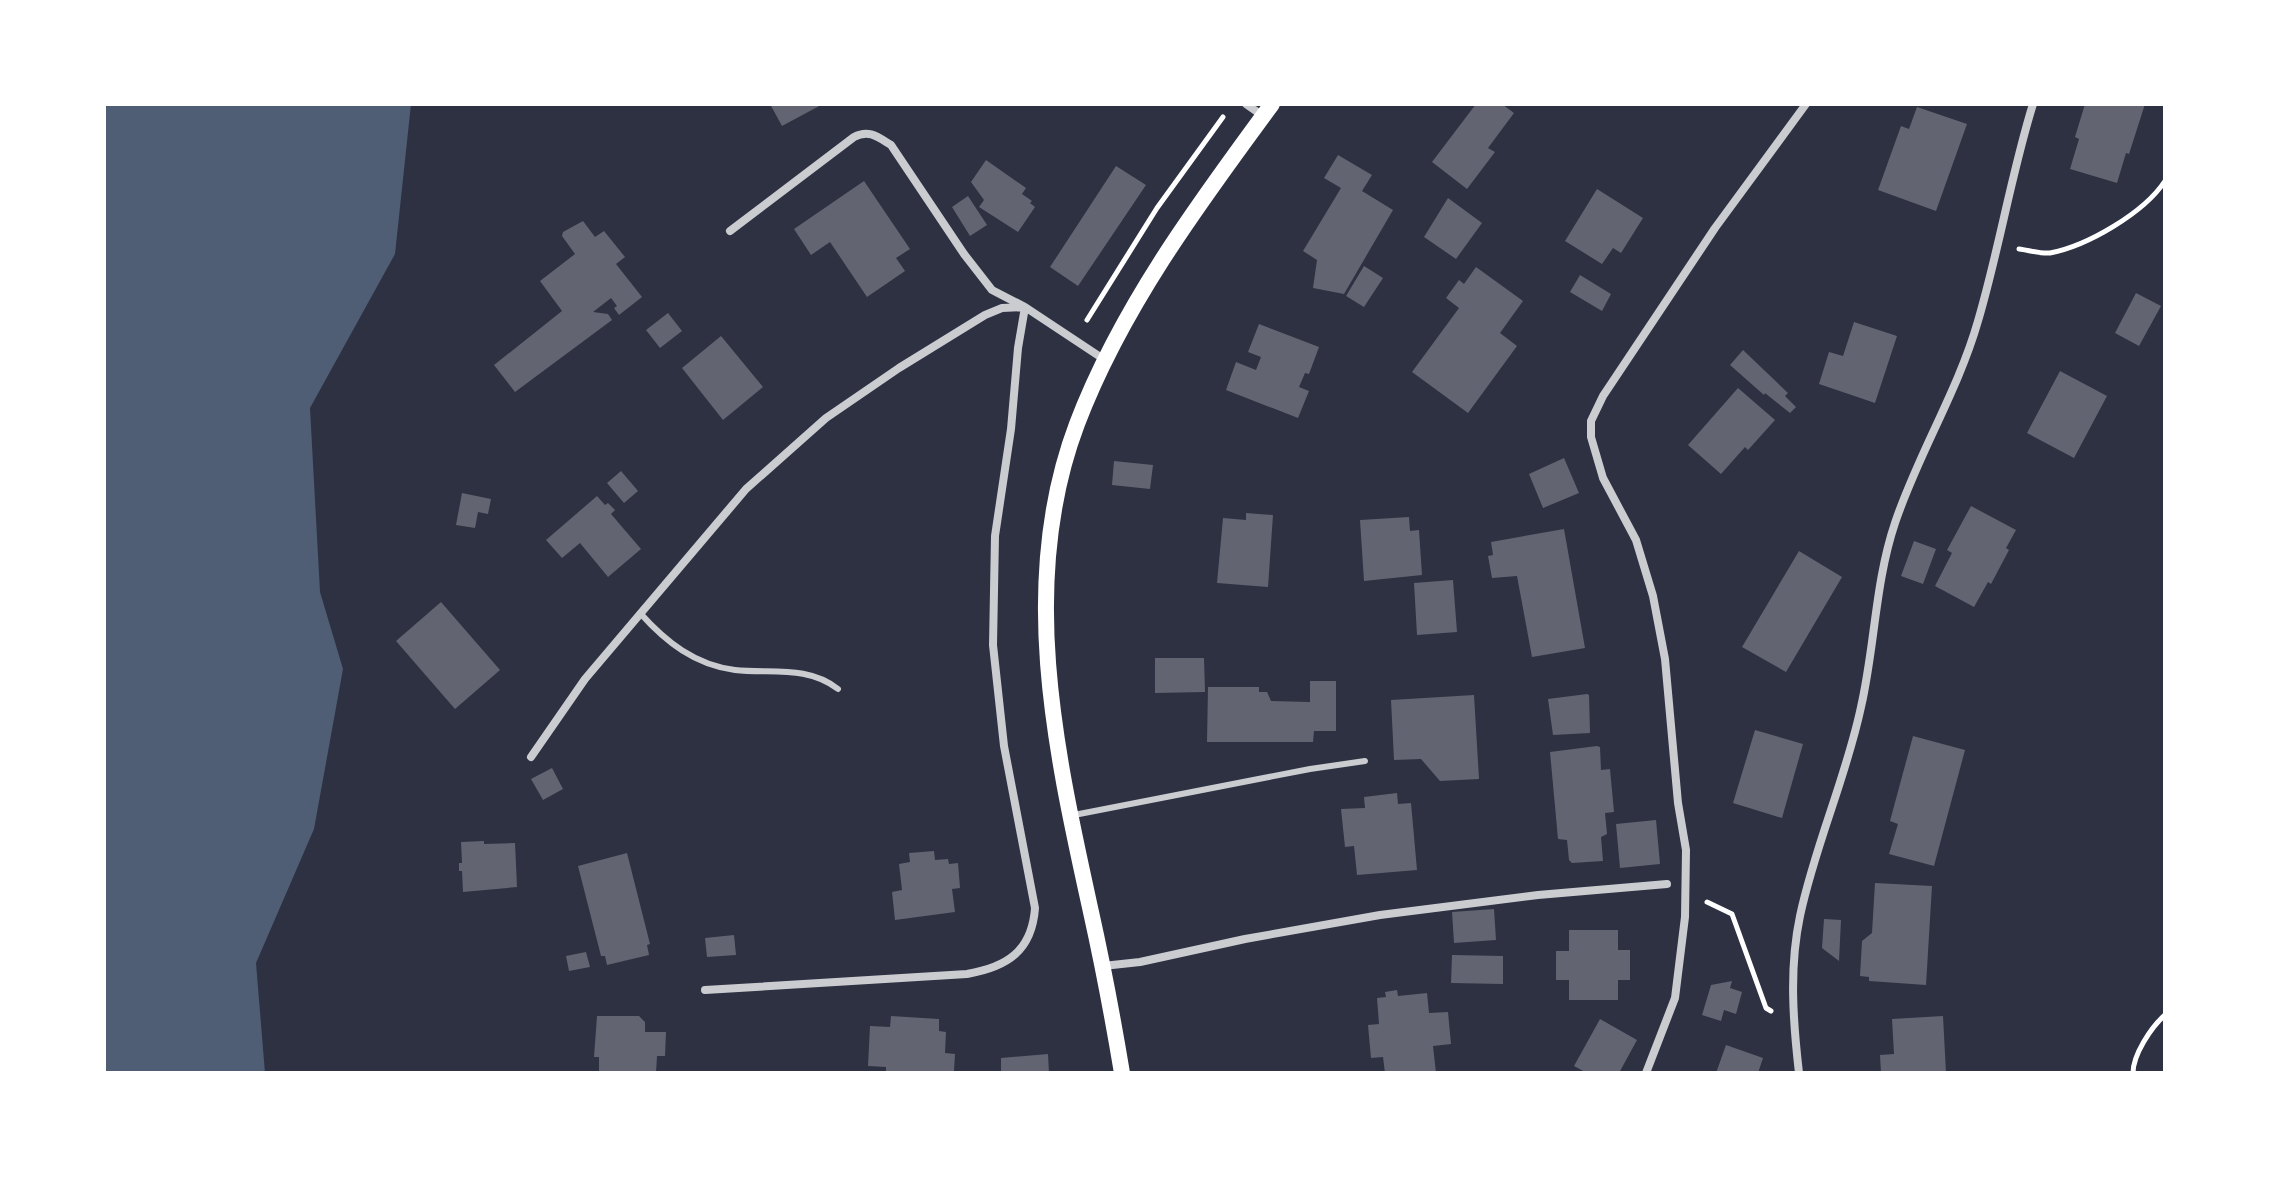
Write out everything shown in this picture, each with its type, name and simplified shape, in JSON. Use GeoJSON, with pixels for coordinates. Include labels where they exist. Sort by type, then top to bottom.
{"type":"FeatureCollection","features":[{"type":"Feature","properties":{"kind":"main road"},"geometry":{"type":"LineString","coordinates":[[1122,1073],[1103,966],[1070,816],[1054,720],[1046,643],[1048,545],[1052,514],[1077,424],[1105,360],[1160,264],[1268,110]]}},
{"type":"Feature","properties":{"kind":"street"},"geometry":{"type":"LineString","coordinates":[[1246,104],[1268,110]]}},
{"type":"Feature","properties":{"kind":"street"},"geometry":{"type":"LineString","coordinates":[[1646,1073],[1675,998],[1685,917],[1686,850],[1678,803],[1665,659],[1653,596],[1636,540],[1603,478],[1594,452],[1591,421],[1603,396],[1715,228],[1806,104]]}},
{"type":"Feature","properties":{"kind":"street"},"geometry":{"type":"LineString","coordinates":[[1799,1073],[1792,990],[1800,917],[1861,708],[1882,576],[1895,524],[1978,323],[2033,104]]}},
{"type":"Feature","properties":{"kind":"street"},"geometry":{"type":"LineString","coordinates":[[730,231],[854,137],[862,133],[874,134],[891,145],[992,290],[1025,307],[1105,360]]}},
{"type":"Feature","properties":{"kind":"street"},"geometry":{"type":"LineString","coordinates":[[531,757],[585,679],[746,489],[826,418],[899,368],[985,315],[1002,308],[1025,307]]}},
{"type":"Feature","properties":{"kind":"street"},"geometry":{"type":"LineString","coordinates":[[705,990],[967,974],[989,970],[1007,962],[1028,939],[1035,908],[1004,746],[993,645],[995,536],[1025,307]]}},
{"type":"Feature","properties":{"kind":"street"},"geometry":{"type":"LineString","coordinates":[[1103,966],[1140,962],[1380,915],[1538,895],[1667,884]]}},
{"type":"Feature","properties":{"kind":"lane"},"geometry":{"type":"LineString","coordinates":[[640,613],[663,639],[713,666],[806,674],[828,681],[838,689]]}},
{"type":"Feature","properties":{"kind":"lane"},"geometry":{"type":"LineString","coordinates":[[1070,816],[1365,761]]}},
{"type":"Feature","properties":{"kind":"path"},"geometry":{"type":"LineString","coordinates":[[1998,245],[2048,254],[2107,232],[2158,192],[2165,181]]}},
{"type":"Feature","properties":{"kind":"path"},"geometry":{"type":"LineString","coordinates":[[1685,885],[1710,905],[1732,914],[1766,1008],[1795,1027]]}},
{"type":"Feature","properties":{"kind":"path"},"geometry":{"type":"LineString","coordinates":[[2133,1073],[2133,1065],[2148,1037],[2165,1015]]}},
{"type":"Feature","properties":{"kind":"water"},"geometry":{"type":"Polygon","coordinates":[[[104,104],[411,104],[395,254],[310,408],[320,592],[343,669],[314,829],[256,963],[265,1073],[104,1073],[104,104]]]}},
{"type":"Feature","properties":{"kind":"building"},"geometry":{"type":"Polygon","coordinates":[[[770,104],[823,104],[782,126],[770,104]]]}},
{"type":"Feature","properties":{"kind":"building"},"geometry":{"type":"Polygon","coordinates":[[[1476,104],[1502,104],[1514,113],[1488,148],[1495,152],[1467,189],[1432,162],[1476,104]]]}},
{"type":"Feature","properties":{"kind":"building"},"geometry":{"type":"Polygon","coordinates":[[[2085,104],[2145,104],[2117,183],[2070,169],[2085,104]]]}},
{"type":"Feature","properties":{"kind":"building"},"geometry":{"type":"Polygon","coordinates":[[[1917,107],[1967,124],[1936,211],[1878,190],[1901,126],[1909,129],[1917,107]]]}},
{"type":"Feature","properties":{"kind":"building"},"geometry":{"type":"Polygon","coordinates":[[[1338,155],[1372,175],[1362,191],[1393,210],[1344,294],[1313,288],[1317,260],[1303,251],[1341,188],[1324,178],[1338,155]]]}},
{"type":"Feature","properties":{"kind":"building"},"geometry":{"type":"Polygon","coordinates":[[[986,160],[1026,188],[1022,194],[1035,207],[1018,232],[979,207],[984,200],[971,182],[986,160]]]}},
{"type":"Feature","properties":{"kind":"building"},"geometry":{"type":"Polygon","coordinates":[[[1116,166],[1146,185],[1078,286],[1050,267],[1116,166]]]}},
{"type":"Feature","properties":{"kind":"building"},"geometry":{"type":"Polygon","coordinates":[[[864,181],[910,249],[896,258],[905,271],[867,297],[830,242],[811,255],[794,229],[864,181]]]}},
{"type":"Feature","properties":{"kind":"building"},"geometry":{"type":"Polygon","coordinates":[[[1597,189],[1643,218],[1621,253],[1613,248],[1602,264],[1565,241],[1597,189]]]}},
{"type":"Feature","properties":{"kind":"building"},"geometry":{"type":"Polygon","coordinates":[[[968,196],[987,225],[970,236],[952,207],[968,196]]]}},
{"type":"Feature","properties":{"kind":"building"},"geometry":{"type":"Polygon","coordinates":[[[1448,198],[1482,223],[1456,259],[1424,237],[1448,198]]]}},
{"type":"Feature","properties":{"kind":"building"},"geometry":{"type":"Polygon","coordinates":[[[583,221],[595,237],[604,231],[625,257],[616,264],[642,297],[619,315],[611,298],[593,312],[608,314],[612,320],[515,392],[494,365],[562,311],[540,281],[575,254],[562,236],[563,232],[583,221]]]}},
{"type":"Feature","properties":{"kind":"building"},"geometry":{"type":"Polygon","coordinates":[[[1364,266],[1383,278],[1364,307],[1346,296],[1364,266]]]}},
{"type":"Feature","properties":{"kind":"building"},"geometry":{"type":"Polygon","coordinates":[[[1476,267],[1523,301],[1500,333],[1517,346],[1468,413],[1412,372],[1459,308],[1446,298],[1459,280],[1464,284],[1476,267]]]}},
{"type":"Feature","properties":{"kind":"building"},"geometry":{"type":"Polygon","coordinates":[[[1580,275],[1611,294],[1602,311],[1570,292],[1580,275]]]}},
{"type":"Feature","properties":{"kind":"building"},"geometry":{"type":"Polygon","coordinates":[[[2136,293],[2161,306],[2139,346],[2115,333],[2136,293]]]}},
{"type":"Feature","properties":{"kind":"building"},"geometry":{"type":"Polygon","coordinates":[[[668,313],[682,331],[660,348],[646,330],[668,313]]]}},
{"type":"Feature","properties":{"kind":"building"},"geometry":{"type":"Polygon","coordinates":[[[1854,322],[1897,336],[1875,403],[1819,384],[1829,352],[1843,356],[1854,322]]]}},
{"type":"Feature","properties":{"kind":"building"},"geometry":{"type":"Polygon","coordinates":[[[1259,324],[1319,347],[1309,374],[1305,373],[1299,387],[1309,391],[1298,418],[1226,390],[1236,362],[1256,370],[1261,357],[1248,352],[1259,324]]]}},
{"type":"Feature","properties":{"kind":"building"},"geometry":{"type":"Polygon","coordinates":[[[721,336],[763,387],[723,420],[682,368],[721,336]]]}},
{"type":"Feature","properties":{"kind":"building"},"geometry":{"type":"Polygon","coordinates":[[[1743,350],[1788,393],[1785,396],[1796,407],[1790,413],[1730,365],[1743,350]]]}},
{"type":"Feature","properties":{"kind":"building"},"geometry":{"type":"Polygon","coordinates":[[[2060,371],[2107,396],[2074,458],[2027,433],[2060,371]]]}},
{"type":"Feature","properties":{"kind":"building"},"geometry":{"type":"Polygon","coordinates":[[[1738,388],[1775,420],[1721,474],[1688,445],[1738,388]]]}},
{"type":"Feature","properties":{"kind":"building"},"geometry":{"type":"Polygon","coordinates":[[[1564,458],[1579,493],[1543,508],[1529,474],[1564,458]]]}},
{"type":"Feature","properties":{"kind":"building"},"geometry":{"type":"Polygon","coordinates":[[[1114,461],[1153,465],[1150,489],[1112,485],[1114,461]]]}},
{"type":"Feature","properties":{"kind":"building"},"geometry":{"type":"Polygon","coordinates":[[[621,471],[638,491],[624,503],[607,483],[621,471]]]}},
{"type":"Feature","properties":{"kind":"building"},"geometry":{"type":"Polygon","coordinates":[[[462,493],[491,499],[488,514],[478,512],[475,528],[456,525],[462,493]]]}},
{"type":"Feature","properties":{"kind":"building"},"geometry":{"type":"Polygon","coordinates":[[[597,496],[615,510],[611,514],[641,549],[608,577],[580,543],[562,558],[546,540],[597,496]]]}},
{"type":"Feature","properties":{"kind":"building"},"geometry":{"type":"Polygon","coordinates":[[[1971,506],[2016,530],[1991,584],[1988,582],[1974,607],[1935,586],[1952,553],[1947,550],[1971,506]]]}},
{"type":"Feature","properties":{"kind":"building"},"geometry":{"type":"Polygon","coordinates":[[[1246,513],[1273,515],[1268,587],[1217,583],[1223,518],[1246,520],[1246,513]]]}},
{"type":"Feature","properties":{"kind":"building"},"geometry":{"type":"Polygon","coordinates":[[[1409,517],[1410,531],[1419,530],[1422,575],[1364,581],[1360,520],[1409,517]]]}},
{"type":"Feature","properties":{"kind":"building"},"geometry":{"type":"Polygon","coordinates":[[[1564,529],[1585,648],[1532,657],[1517,576],[1492,578],[1488,556],[1493,555],[1491,542],[1564,529]]]}},
{"type":"Feature","properties":{"kind":"building"},"geometry":{"type":"Polygon","coordinates":[[[1914,541],[1936,549],[1923,584],[1901,576],[1914,541]]]}},
{"type":"Feature","properties":{"kind":"building"},"geometry":{"type":"Polygon","coordinates":[[[1799,551],[1842,577],[1786,672],[1742,647],[1799,551]]]}},
{"type":"Feature","properties":{"kind":"building"},"geometry":{"type":"Polygon","coordinates":[[[1453,580],[1457,632],[1417,635],[1414,583],[1453,580]]]}},
{"type":"Feature","properties":{"kind":"building"},"geometry":{"type":"Polygon","coordinates":[[[441,602],[500,670],[455,709],[396,641],[441,602]]]}},
{"type":"Feature","properties":{"kind":"building"},"geometry":{"type":"Polygon","coordinates":[[[1155,658],[1204,658],[1205,692],[1155,693],[1155,658]]]}},
{"type":"Feature","properties":{"kind":"building"},"geometry":{"type":"Polygon","coordinates":[[[1310,681],[1336,681],[1336,731],[1314,731],[1313,742],[1207,742],[1208,687],[1259,687],[1259,692],[1267,692],[1271,701],[1310,702],[1310,681]]]}},
{"type":"Feature","properties":{"kind":"building"},"geometry":{"type":"Polygon","coordinates":[[[1587,694],[1590,733],[1553,735],[1548,699],[1587,694]]]}},
{"type":"Feature","properties":{"kind":"building"},"geometry":{"type":"Polygon","coordinates":[[[1474,695],[1479,779],[1440,781],[1421,759],[1394,760],[1391,700],[1474,695]]]}},
{"type":"Feature","properties":{"kind":"building"},"geometry":{"type":"Polygon","coordinates":[[[1755,730],[1803,744],[1782,818],[1733,803],[1755,730]]]}},
{"type":"Feature","properties":{"kind":"building"},"geometry":{"type":"Polygon","coordinates":[[[1913,736],[1965,750],[1934,866],[1889,854],[1898,824],[1890,821],[1913,736]]]}},
{"type":"Feature","properties":{"kind":"building"},"geometry":{"type":"Polygon","coordinates":[[[1600,747],[1601,770],[1610,769],[1614,812],[1605,813],[1607,834],[1601,837],[1603,861],[1572,863],[1567,840],[1558,839],[1550,752],[1600,747]]]}},
{"type":"Feature","properties":{"kind":"building"},"geometry":{"type":"Polygon","coordinates":[[[552,768],[563,789],[543,800],[531,779],[552,768]]]}},
{"type":"Feature","properties":{"kind":"building"},"geometry":{"type":"Polygon","coordinates":[[[1397,793],[1398,804],[1411,803],[1417,870],[1357,875],[1354,846],[1345,847],[1341,809],[1365,808],[1364,797],[1397,793]]]}},
{"type":"Feature","properties":{"kind":"building"},"geometry":{"type":"Polygon","coordinates":[[[1656,820],[1660,864],[1620,868],[1616,824],[1656,820]]]}},
{"type":"Feature","properties":{"kind":"building"},"geometry":{"type":"Polygon","coordinates":[[[484,841],[484,844],[515,843],[517,887],[463,892],[462,871],[459,871],[459,863],[462,863],[461,842],[484,841]]]}},
{"type":"Feature","properties":{"kind":"building"},"geometry":{"type":"Polygon","coordinates":[[[934,851],[935,860],[948,859],[949,864],[958,863],[960,888],[952,889],[955,912],[895,920],[892,892],[902,890],[899,864],[910,862],[909,853],[934,851]]]}},
{"type":"Feature","properties":{"kind":"building"},"geometry":{"type":"Polygon","coordinates":[[[627,853],[650,944],[647,945],[649,955],[607,965],[605,956],[601,956],[578,866],[627,853]]]}},
{"type":"Feature","properties":{"kind":"building"},"geometry":{"type":"Polygon","coordinates":[[[1875,883],[1932,886],[1926,985],[1869,981],[1869,977],[1860,976],[1862,941],[1872,933],[1875,883]]]}},
{"type":"Feature","properties":{"kind":"building"},"geometry":{"type":"Polygon","coordinates":[[[1494,909],[1496,940],[1454,943],[1452,912],[1494,909]]]}},
{"type":"Feature","properties":{"kind":"building"},"geometry":{"type":"Polygon","coordinates":[[[1824,919],[1841,920],[1839,961],[1822,948],[1824,919]]]}},
{"type":"Feature","properties":{"kind":"building"},"geometry":{"type":"Polygon","coordinates":[[[1569,930],[1618,930],[1618,950],[1630,950],[1630,980],[1618,980],[1618,1000],[1569,1000],[1569,980],[1556,980],[1556,951],[1569,951],[1569,930]]]}},
{"type":"Feature","properties":{"kind":"building"},"geometry":{"type":"Polygon","coordinates":[[[734,935],[736,955],[707,957],[705,938],[734,935]]]}},
{"type":"Feature","properties":{"kind":"building"},"geometry":{"type":"Polygon","coordinates":[[[586,952],[590,967],[569,971],[566,956],[586,952]]]}},
{"type":"Feature","properties":{"kind":"building"},"geometry":{"type":"Polygon","coordinates":[[[1452,955],[1503,956],[1503,984],[1451,983],[1452,955]]]}},
{"type":"Feature","properties":{"kind":"building"},"geometry":{"type":"Polygon","coordinates":[[[1732,981],[1730,988],[1742,992],[1736,1014],[1724,1010],[1721,1021],[1702,1015],[1711,985],[1732,981]]]}},
{"type":"Feature","properties":{"kind":"building"},"geometry":{"type":"Polygon","coordinates":[[[1397,990],[1398,996],[1427,993],[1429,1013],[1448,1012],[1451,1044],[1433,1046],[1436,1073],[1385,1073],[1383,1057],[1371,1058],[1368,1025],[1379,1024],[1377,998],[1386,997],[1385,992],[1397,990]]]}},
{"type":"Feature","properties":{"kind":"building"},"geometry":{"type":"Polygon","coordinates":[[[597,1016],[639,1016],[645,1022],[645,1032],[666,1032],[665,1056],[657,1056],[656,1073],[599,1073],[599,1057],[594,1057],[597,1016]]]}},
{"type":"Feature","properties":{"kind":"building"},"geometry":{"type":"Polygon","coordinates":[[[891,1016],[939,1019],[939,1031],[946,1032],[945,1053],[955,1054],[954,1071],[886,1073],[886,1067],[868,1066],[870,1026],[890,1027],[891,1016]]]}},
{"type":"Feature","properties":{"kind":"building"},"geometry":{"type":"Polygon","coordinates":[[[1943,1016],[1946,1073],[1881,1073],[1880,1055],[1894,1054],[1892,1019],[1943,1016]]]}},
{"type":"Feature","properties":{"kind":"building"},"geometry":{"type":"Polygon","coordinates":[[[1600,1019],[1637,1040],[1619,1073],[1587,1073],[1574,1066],[1600,1019]]]}},
{"type":"Feature","properties":{"kind":"building"},"geometry":{"type":"Polygon","coordinates":[[[1726,1045],[1763,1058],[1758,1073],[1716,1073],[1726,1045]]]}},
{"type":"Feature","properties":{"kind":"building"},"geometry":{"type":"Polygon","coordinates":[[[1048,1054],[1049,1073],[1001,1073],[1001,1058],[1048,1054]]]}}]}
